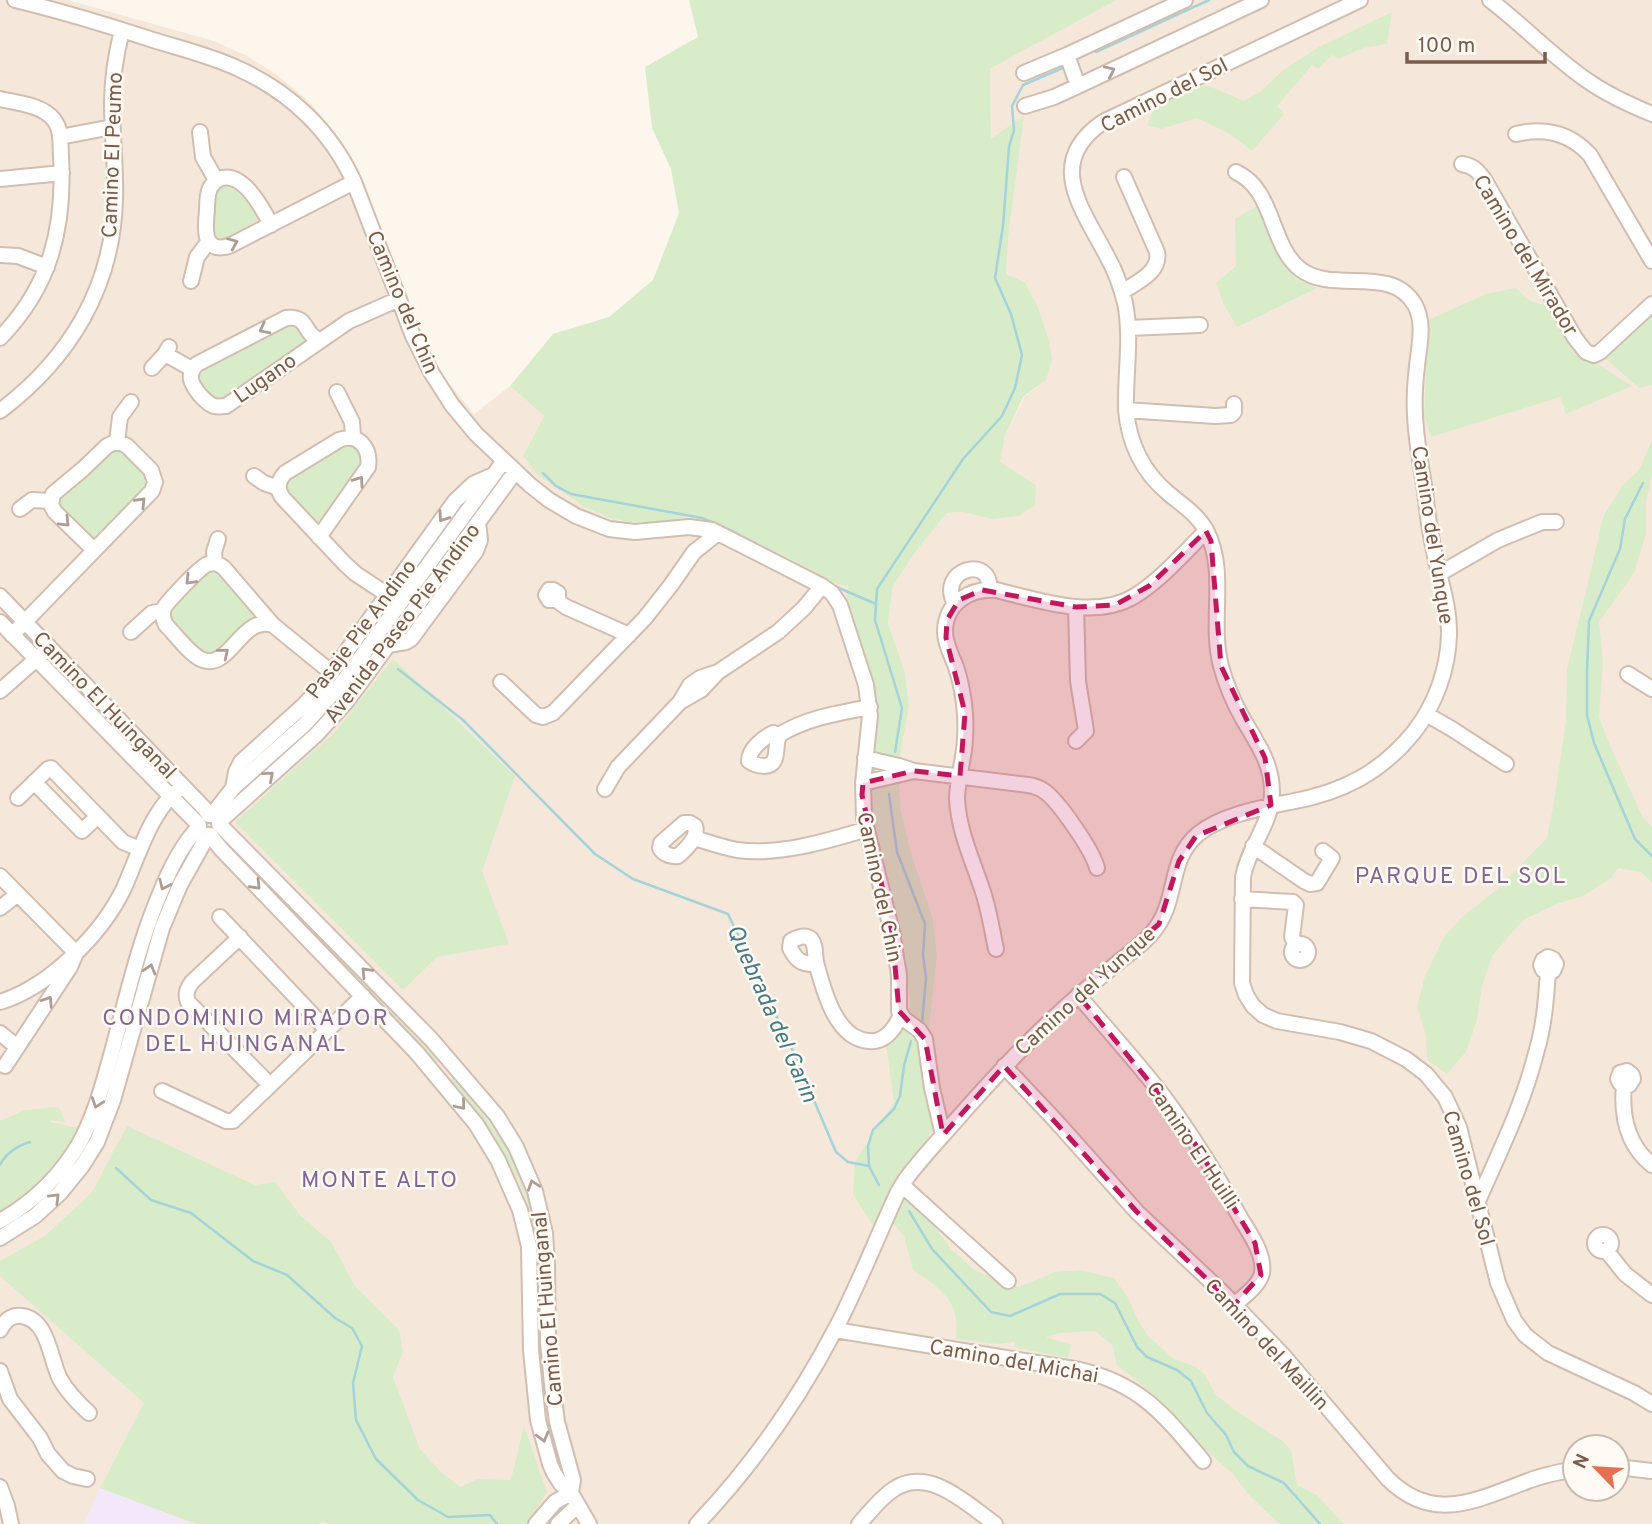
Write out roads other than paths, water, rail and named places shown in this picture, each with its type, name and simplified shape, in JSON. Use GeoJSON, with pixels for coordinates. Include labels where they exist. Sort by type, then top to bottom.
{"type":"FeatureCollection","features":[{"type":"Feature","properties":{"kind":"street","name":"Camino del Chin"},"geometry":{"type":"LineString","coordinates":[[15,0],[121,30],[237,68],[272,88],[304,112],[344,160],[422,354],[441,389],[464,420],[503,462],[555,504],[609,529],[635,532],[699,527],[718,533],[832,593],[840,605],[866,685],[870,707],[863,808],[892,932],[897,961],[898,1007],[901,1015]]}},
{"type":"Feature","properties":{"kind":"street"},"geometry":{"type":"LineString","coordinates":[[1024,72],[1185,0]]}},
{"type":"Feature","properties":{"kind":"street"},"geometry":{"type":"LineString","coordinates":[[1024,106],[1054,97],[1261,0]]}},
{"type":"Feature","properties":{"kind":"street","name":"Camino del Sol"},"geometry":{"type":"LineString","coordinates":[[1360,0],[1097,126],[1075,155],[1072,177],[1074,192],[1114,269],[1122,292],[1128,328],[1126,410],[1133,445],[1159,485],[1198,519],[1206,531],[1217,567],[1217,633],[1221,666],[1237,708],[1265,758],[1271,782],[1271,805],[1244,869],[1242,983],[1246,995],[1263,1015],[1277,1021],[1340,1032],[1371,1041],[1406,1059],[1426,1074],[1451,1107],[1459,1127],[1493,1268],[1514,1320],[1525,1335],[1548,1353],[1652,1404]]}},
{"type":"Feature","properties":{"kind":"street"},"geometry":{"type":"LineString","coordinates":[[1490,0],[1589,81],[1615,97],[1652,114]]}},
{"type":"Feature","properties":{"kind":"street"},"geometry":{"type":"LineString","coordinates":[[1505,0],[1518,21]]}},
{"type":"Feature","properties":{"kind":"street","name":"Camino El Peumo"},"geometry":{"type":"LineString","coordinates":[[0,411],[33,385],[59,355],[81,323],[97,287],[109,249],[114,217],[113,81],[121,30]]}},
{"type":"Feature","properties":{"kind":"street"},"geometry":{"type":"LineString","coordinates":[[1067,55],[1078,86]]}},
{"type":"Feature","properties":{"kind":"street"},"geometry":{"type":"LineString","coordinates":[[0,99],[45,111],[50,115],[58,126],[62,173],[60,221],[47,267],[24,309],[0,338]]}},
{"type":"Feature","properties":{"kind":"street"},"geometry":{"type":"LineString","coordinates":[[60,137],[112,127]]}},
{"type":"Feature","properties":{"kind":"street"},"geometry":{"type":"LineString","coordinates":[[1517,134],[1546,131],[1562,135],[1582,147],[1590,155],[1652,261]]}},
{"type":"Feature","properties":{"kind":"street"},"geometry":{"type":"LineString","coordinates":[[200,132],[203,157],[216,180]]}},
{"type":"Feature","properties":{"kind":"street","name":"Camino del Mirador"},"geometry":{"type":"LineString","coordinates":[[1462,164],[1471,165],[1485,181],[1575,338],[1586,352],[1594,355],[1600,352],[1652,304]]}},
{"type":"Feature","properties":{"kind":"street","name":"Camino del Yunque"},"geometry":{"type":"LineString","coordinates":[[697,1524],[763,1445],[809,1376],[835,1331],[902,1185],[943,1135],[1036,1033],[1147,939],[1160,924],[1171,897],[1179,861],[1191,842],[1209,828],[1245,813],[1326,793],[1367,775],[1398,750],[1414,731],[1438,689],[1448,649],[1448,614],[1433,547],[1416,432],[1415,389],[1420,325],[1416,306],[1401,290],[1388,283],[1321,278],[1300,269],[1286,251],[1254,185],[1236,172]]}},
{"type":"Feature","properties":{"kind":"street"},"geometry":{"type":"LineString","coordinates":[[0,179],[62,173]]}},
{"type":"Feature","properties":{"kind":"street"},"geometry":{"type":"LineString","coordinates":[[271,225],[254,196],[242,183],[229,177],[216,180],[211,186],[205,235],[216,247],[226,248],[271,225],[354,182]]}},
{"type":"Feature","properties":{"kind":"street"},"geometry":{"type":"LineString","coordinates":[[1122,292],[1150,273],[1158,259],[1124,177]]}},
{"type":"Feature","properties":{"kind":"street"},"geometry":{"type":"LineString","coordinates":[[191,281],[197,257],[209,242]]}},
{"type":"Feature","properties":{"kind":"street"},"geometry":{"type":"LineString","coordinates":[[0,255],[18,256],[47,267]]}},
{"type":"Feature","properties":{"kind":"street","name":"Lugano"},"geometry":{"type":"LineString","coordinates":[[319,341],[311,336],[302,320],[286,318],[205,359],[192,369],[190,379],[193,387],[207,402],[222,407],[349,321],[399,299]]}},
{"type":"Feature","properties":{"kind":"street"},"geometry":{"type":"LineString","coordinates":[[1128,328],[1200,325]]}},
{"type":"Feature","properties":{"kind":"street"},"geometry":{"type":"LineString","coordinates":[[152,368],[168,350],[192,369]]}},
{"type":"Feature","properties":{"kind":"street"},"geometry":{"type":"LineString","coordinates":[[337,392],[352,422],[353,437]]}},
{"type":"Feature","properties":{"kind":"street"},"geometry":{"type":"LineString","coordinates":[[117,442],[120,417],[131,402]]}},
{"type":"Feature","properties":{"kind":"street"},"geometry":{"type":"LineString","coordinates":[[1126,410],[1216,416],[1231,415],[1234,412],[1234,404]]}},
{"type":"Feature","properties":{"kind":"street"},"geometry":{"type":"LineString","coordinates":[[319,537],[368,467],[367,451],[359,440],[353,437],[339,439],[285,473],[278,488],[283,498],[319,537],[345,564],[388,595]]}},
{"type":"Feature","properties":{"kind":"street"},"geometry":{"type":"LineString","coordinates":[[12,635],[149,495],[154,486],[154,478],[150,470],[127,446],[117,442],[107,446],[55,491],[50,501]]}},
{"type":"Feature","properties":{"kind":"street","name":"Avenida Paseo Pie Andino"},"geometry":{"type":"LineString","coordinates":[[0,1238],[35,1216],[54,1199],[82,1166],[97,1142],[113,1100],[162,928],[209,825],[233,788],[305,724],[336,691],[503,462]]}},
{"type":"Feature","properties":{"kind":"street","name":"Avenida Paseo Pie Andino"},"geometry":{"type":"LineString","coordinates":[[478,522],[515,472]]}},
{"type":"Feature","properties":{"kind":"street","name":"Pasaje Pie Andino"},"geometry":{"type":"LineString","coordinates":[[233,788],[236,772],[245,757],[304,705],[332,673],[460,495],[473,484],[494,474]]}},
{"type":"Feature","properties":{"kind":"street"},"geometry":{"type":"LineString","coordinates":[[254,476],[278,488]]}},
{"type":"Feature","properties":{"kind":"street"},"geometry":{"type":"LineString","coordinates":[[20,509],[32,500],[50,501]]}},
{"type":"Feature","properties":{"kind":"street"},"geometry":{"type":"LineString","coordinates":[[50,501],[55,512],[94,551]]}},
{"type":"Feature","properties":{"kind":"street","name":"Pasaje Pie Andino"},"geometry":{"type":"LineString","coordinates":[[388,645],[411,639],[477,551],[480,540],[478,522]]}},
{"type":"Feature","properties":{"kind":"street"},"geometry":{"type":"LineString","coordinates":[[1439,574],[1499,540],[1542,522],[1556,522]]}},
{"type":"Feature","properties":{"kind":"street"},"geometry":{"type":"LineString","coordinates":[[694,552],[699,527]]}},
{"type":"Feature","properties":{"kind":"street"},"geometry":{"type":"LineString","coordinates":[[996,949],[984,895],[960,824],[957,800],[965,743],[964,706],[945,632],[954,604],[969,593],[989,590],[1076,607],[1109,606],[1134,597],[1149,586],[1206,531]]}},
{"type":"Feature","properties":{"kind":"street"},"geometry":{"type":"LineString","coordinates":[[500,682],[536,715],[550,715],[629,635],[694,552],[718,533]]}},
{"type":"Feature","properties":{"kind":"street"},"geometry":{"type":"LineString","coordinates":[[215,563],[214,552],[218,539]]}},
{"type":"Feature","properties":{"kind":"street"},"geometry":{"type":"LineString","coordinates":[[274,625],[262,623],[254,626],[219,658],[206,661],[197,656],[166,625],[163,611],[167,603],[201,568],[215,563],[224,568],[274,625],[332,673]]}},
{"type":"Feature","properties":{"kind":"street"},"geometry":{"type":"LineString","coordinates":[[954,604],[950,586],[956,576],[963,572],[973,569],[984,572],[989,579],[989,590]]}},
{"type":"Feature","properties":{"kind":"street"},"geometry":{"type":"LineString","coordinates":[[605,789],[618,767],[680,702],[692,683],[718,672],[778,632],[804,608],[822,586]]}},
{"type":"Feature","properties":{"kind":"street","name":"Camino El Huinganal"},"geometry":{"type":"LineString","coordinates":[[0,596],[204,808],[221,849],[437,1077],[476,1124],[491,1147],[520,1210],[527,1237],[531,1350],[538,1420],[550,1464],[589,1524]]}},
{"type":"Feature","properties":{"kind":"street"},"geometry":{"type":"LineString","coordinates":[[556,600],[629,635]]}},
{"type":"Feature","properties":{"kind":"street"},"geometry":{"type":"LineString","coordinates":[[254,626],[258,613],[256,605]]}},
{"type":"Feature","properties":{"kind":"street"},"geometry":{"type":"LineString","coordinates":[[1076,607],[1078,681],[1086,731],[1076,741]]}},
{"type":"Feature","properties":{"kind":"street"},"geometry":{"type":"LineString","coordinates":[[131,632],[152,613],[163,611]]}},
{"type":"Feature","properties":{"kind":"street","name":"Camino El Huinganal"},"geometry":{"type":"LineString","coordinates":[[0,622],[171,797],[209,825],[385,991],[452,1062],[507,1131],[524,1163],[542,1218],[547,1249],[548,1342],[552,1384],[557,1422],[573,1480],[574,1500]]}},
{"type":"Feature","properties":{"kind":"street","name":"Avenida Paseo Pie Andino"},"geometry":{"type":"LineString","coordinates":[[0,1221],[27,1203],[56,1176],[87,1128],[100,1094],[155,905],[177,858],[192,835],[209,825],[332,719],[388,645]]}},
{"type":"Feature","properties":{"kind":"street"},"geometry":{"type":"LineString","coordinates":[[0,691],[50,647]]}},
{"type":"Feature","properties":{"kind":"street"},"geometry":{"type":"LineString","coordinates":[[1628,674],[1652,689]]}},
{"type":"Feature","properties":{"kind":"street"},"geometry":{"type":"LineString","coordinates":[[779,735],[806,721],[870,707]]}},
{"type":"Feature","properties":{"kind":"street"},"geometry":{"type":"LineString","coordinates":[[1426,714],[1506,764]]}},
{"type":"Feature","properties":{"kind":"street"},"geometry":{"type":"LineString","coordinates":[[865,758],[914,771],[1028,785],[1041,789],[1052,798],[1087,845],[1097,868]]}},
{"type":"Feature","properties":{"kind":"street"},"geometry":{"type":"LineString","coordinates":[[18,798],[51,768],[124,842],[140,849]]}},
{"type":"Feature","properties":{"kind":"street"},"geometry":{"type":"LineString","coordinates":[[863,783],[914,771]]}},
{"type":"Feature","properties":{"kind":"street"},"geometry":{"type":"LineString","coordinates":[[34,782],[82,831],[97,816]]}},
{"type":"Feature","properties":{"kind":"street"},"geometry":{"type":"LineString","coordinates":[[0,1002],[33,986],[76,953],[96,932],[113,908],[153,823],[171,797],[183,787]]}},
{"type":"Feature","properties":{"kind":"street"},"geometry":{"type":"LineString","coordinates":[[1245,813],[1256,819],[1262,830]]}},
{"type":"Feature","properties":{"kind":"street"},"geometry":{"type":"LineString","coordinates":[[694,838],[736,849],[765,850],[825,841],[867,829]]}},
{"type":"Feature","properties":{"kind":"street"},"geometry":{"type":"LineString","coordinates":[[1253,846],[1310,884],[1317,883],[1332,858],[1322,852]]}},
{"type":"Feature","properties":{"kind":"street"},"geometry":{"type":"LineString","coordinates":[[0,876],[76,953]]}},
{"type":"Feature","properties":{"kind":"street"},"geometry":{"type":"LineString","coordinates":[[0,908],[18,894]]}},
{"type":"Feature","properties":{"kind":"street"},"geometry":{"type":"LineString","coordinates":[[1242,900],[1293,902],[1296,905],[1292,937],[1296,945]]}},
{"type":"Feature","properties":{"kind":"street"},"geometry":{"type":"LineString","coordinates":[[220,917],[327,1030]]}},
{"type":"Feature","properties":{"kind":"street"},"geometry":{"type":"LineString","coordinates":[[240,937],[192,982],[186,996],[188,1002],[270,1085]]}},
{"type":"Feature","properties":{"kind":"street"},"geometry":{"type":"LineString","coordinates":[[5,1066],[71,967],[76,953]]}},
{"type":"Feature","properties":{"kind":"street"},"geometry":{"type":"LineString","coordinates":[[816,964],[832,1010],[840,1023],[853,1035],[866,1041],[880,1040],[892,1030],[901,1015],[919,1030],[925,1039],[932,1088],[943,1135]]}},
{"type":"Feature","properties":{"kind":"street"},"geometry":{"type":"LineString","coordinates":[[1478,1201],[1516,1114],[1532,1069],[1543,1024],[1548,972]]}},
{"type":"Feature","properties":{"kind":"street","name":"Camino El Huilli"},"geometry":{"type":"LineString","coordinates":[[1078,995],[1147,1075],[1180,1119],[1223,1185],[1255,1243],[1261,1260],[1261,1275],[1257,1283],[1234,1305]]}},
{"type":"Feature","properties":{"kind":"street"},"geometry":{"type":"LineString","coordinates":[[162,1091],[226,1121],[233,1121],[363,996]]}},
{"type":"Feature","properties":{"kind":"street"},"geometry":{"type":"LineString","coordinates":[[0,1033],[17,1048]]}},
{"type":"Feature","properties":{"kind":"street"},"geometry":{"type":"LineString","coordinates":[[437,1077],[452,1062]]}},
{"type":"Feature","properties":{"kind":"street","name":"Camino del Maillin"},"geometry":{"type":"LineString","coordinates":[[1004,1066],[1137,1212],[1283,1355],[1394,1485],[1413,1499],[1436,1506],[1461,1505],[1538,1477],[1561,1472]]}},
{"type":"Feature","properties":{"kind":"street"},"geometry":{"type":"LineString","coordinates":[[1624,1086],[1624,1113],[1628,1132],[1636,1149],[1652,1165]]}},
{"type":"Feature","properties":{"kind":"street"},"geometry":{"type":"LineString","coordinates":[[902,1185],[1008,1281]]}},
{"type":"Feature","properties":{"kind":"street"},"geometry":{"type":"LineString","coordinates":[[1606,1250],[1625,1274],[1652,1295]]}},
{"type":"Feature","properties":{"kind":"street"},"geometry":{"type":"LineString","coordinates":[[530,1283],[547,1280]]}},
{"type":"Feature","properties":{"kind":"street"},"geometry":{"type":"LineString","coordinates":[[0,1330],[7,1320],[16,1316],[25,1317],[37,1324],[63,1383],[71,1396],[89,1413]]}},
{"type":"Feature","properties":{"kind":"street","name":"Camino del Michai"},"geometry":{"type":"LineString","coordinates":[[835,1331],[1080,1370],[1105,1377],[1128,1387],[1150,1403],[1203,1461]]}},
{"type":"Feature","properties":{"kind":"street"},"geometry":{"type":"LineString","coordinates":[[0,1371],[3,1393],[38,1434],[48,1454],[68,1474],[87,1479]]}},
{"type":"Feature","properties":{"kind":"street"},"geometry":{"type":"LineString","coordinates":[[1631,1469],[1652,1471]]}},
{"type":"Feature","properties":{"kind":"street"},"geometry":{"type":"LineString","coordinates":[[859,1524],[892,1490],[904,1484],[926,1482],[942,1487],[995,1524]]}},
{"type":"Feature","properties":{"kind":"street"},"geometry":{"type":"LineString","coordinates":[[0,1487],[11,1524]]}},
{"type":"Feature","properties":{"kind":"street"},"geometry":{"type":"LineString","coordinates":[[536,1524],[555,1502],[574,1500]]}},
{"type":"Feature","properties":{"kind":"street"},"geometry":{"type":"LineString","coordinates":[[558,1524],[574,1500]]}},
{"type":"Feature","properties":{"kind":"waterway"},"geometry":{"type":"LineString","coordinates":[[1096,52],[1209,0]]}},
{"type":"Feature","properties":{"kind":"waterway"},"geometry":{"type":"LineString","coordinates":[[895,752],[902,708],[875,620],[877,589],[963,459],[1002,416],[1015,388],[1022,355],[1011,314],[995,278],[1003,226],[1009,147],[1014,130],[1012,106],[1023,85],[1065,67]]}},
{"type":"Feature","properties":{"kind":"waterway"},"geometry":{"type":"LineString","coordinates":[[543,473],[556,486],[571,494],[702,518],[777,555]]}},
{"type":"Feature","properties":{"kind":"waterway"},"geometry":{"type":"LineString","coordinates":[[1643,483],[1625,519],[1620,549],[1589,621],[1587,715],[1594,743],[1635,839],[1652,856]]}},
{"type":"Feature","properties":{"kind":"waterway"},"geometry":{"type":"LineString","coordinates":[[832,585],[876,604]]}},
{"type":"Feature","properties":{"kind":"waterway","name":"Quebrada del Garin"},"geometry":{"type":"LineString","coordinates":[[398,669],[463,720],[595,854],[633,879],[728,914],[792,1049],[836,1152],[848,1162],[869,1166]]}},
{"type":"Feature","properties":{"kind":"waterway"},"geometry":{"type":"LineString","coordinates":[[889,794],[897,852],[925,924],[923,955],[926,978],[922,1023]]}},
{"type":"Feature","properties":{"kind":"waterway"},"geometry":{"type":"LineString","coordinates":[[879,1185],[869,1166],[868,1146],[873,1130],[894,1109],[900,1096],[911,1041]]}},
{"type":"Feature","properties":{"kind":"waterway"},"geometry":{"type":"LineString","coordinates":[[0,1165],[12,1150],[30,1142]]}},
{"type":"Feature","properties":{"kind":"waterway"},"geometry":{"type":"LineString","coordinates":[[116,1168],[151,1200],[191,1213],[253,1261],[287,1275],[335,1318],[352,1328],[362,1346],[353,1383],[356,1420],[376,1459],[418,1500],[448,1517],[490,1515],[497,1524]]}},
{"type":"Feature","properties":{"kind":"waterway","name":"Quebrada del Garin"},"geometry":{"type":"LineString","coordinates":[[909,1211],[932,1249],[991,1312],[1010,1316],[1060,1294],[1100,1294],[1115,1303],[1137,1347],[1147,1357],[1177,1370],[1191,1381],[1207,1413],[1226,1435],[1234,1452],[1248,1466],[1284,1483],[1320,1524]]}},
{"type":"Feature","properties":{"kind":"district","name":"PARQUE DEL SOL"},"geometry":{"type":"Point","coordinates":[1461,875]}},
{"type":"Feature","properties":{"kind":"district","name":"CONDOMINIO MIRADOR DEL HUINGANAL"},"geometry":{"type":"Point","coordinates":[246,1030]}},
{"type":"Feature","properties":{"kind":"district","name":"MONTE ALTO"},"geometry":{"type":"Point","coordinates":[380,1179]}}]}
